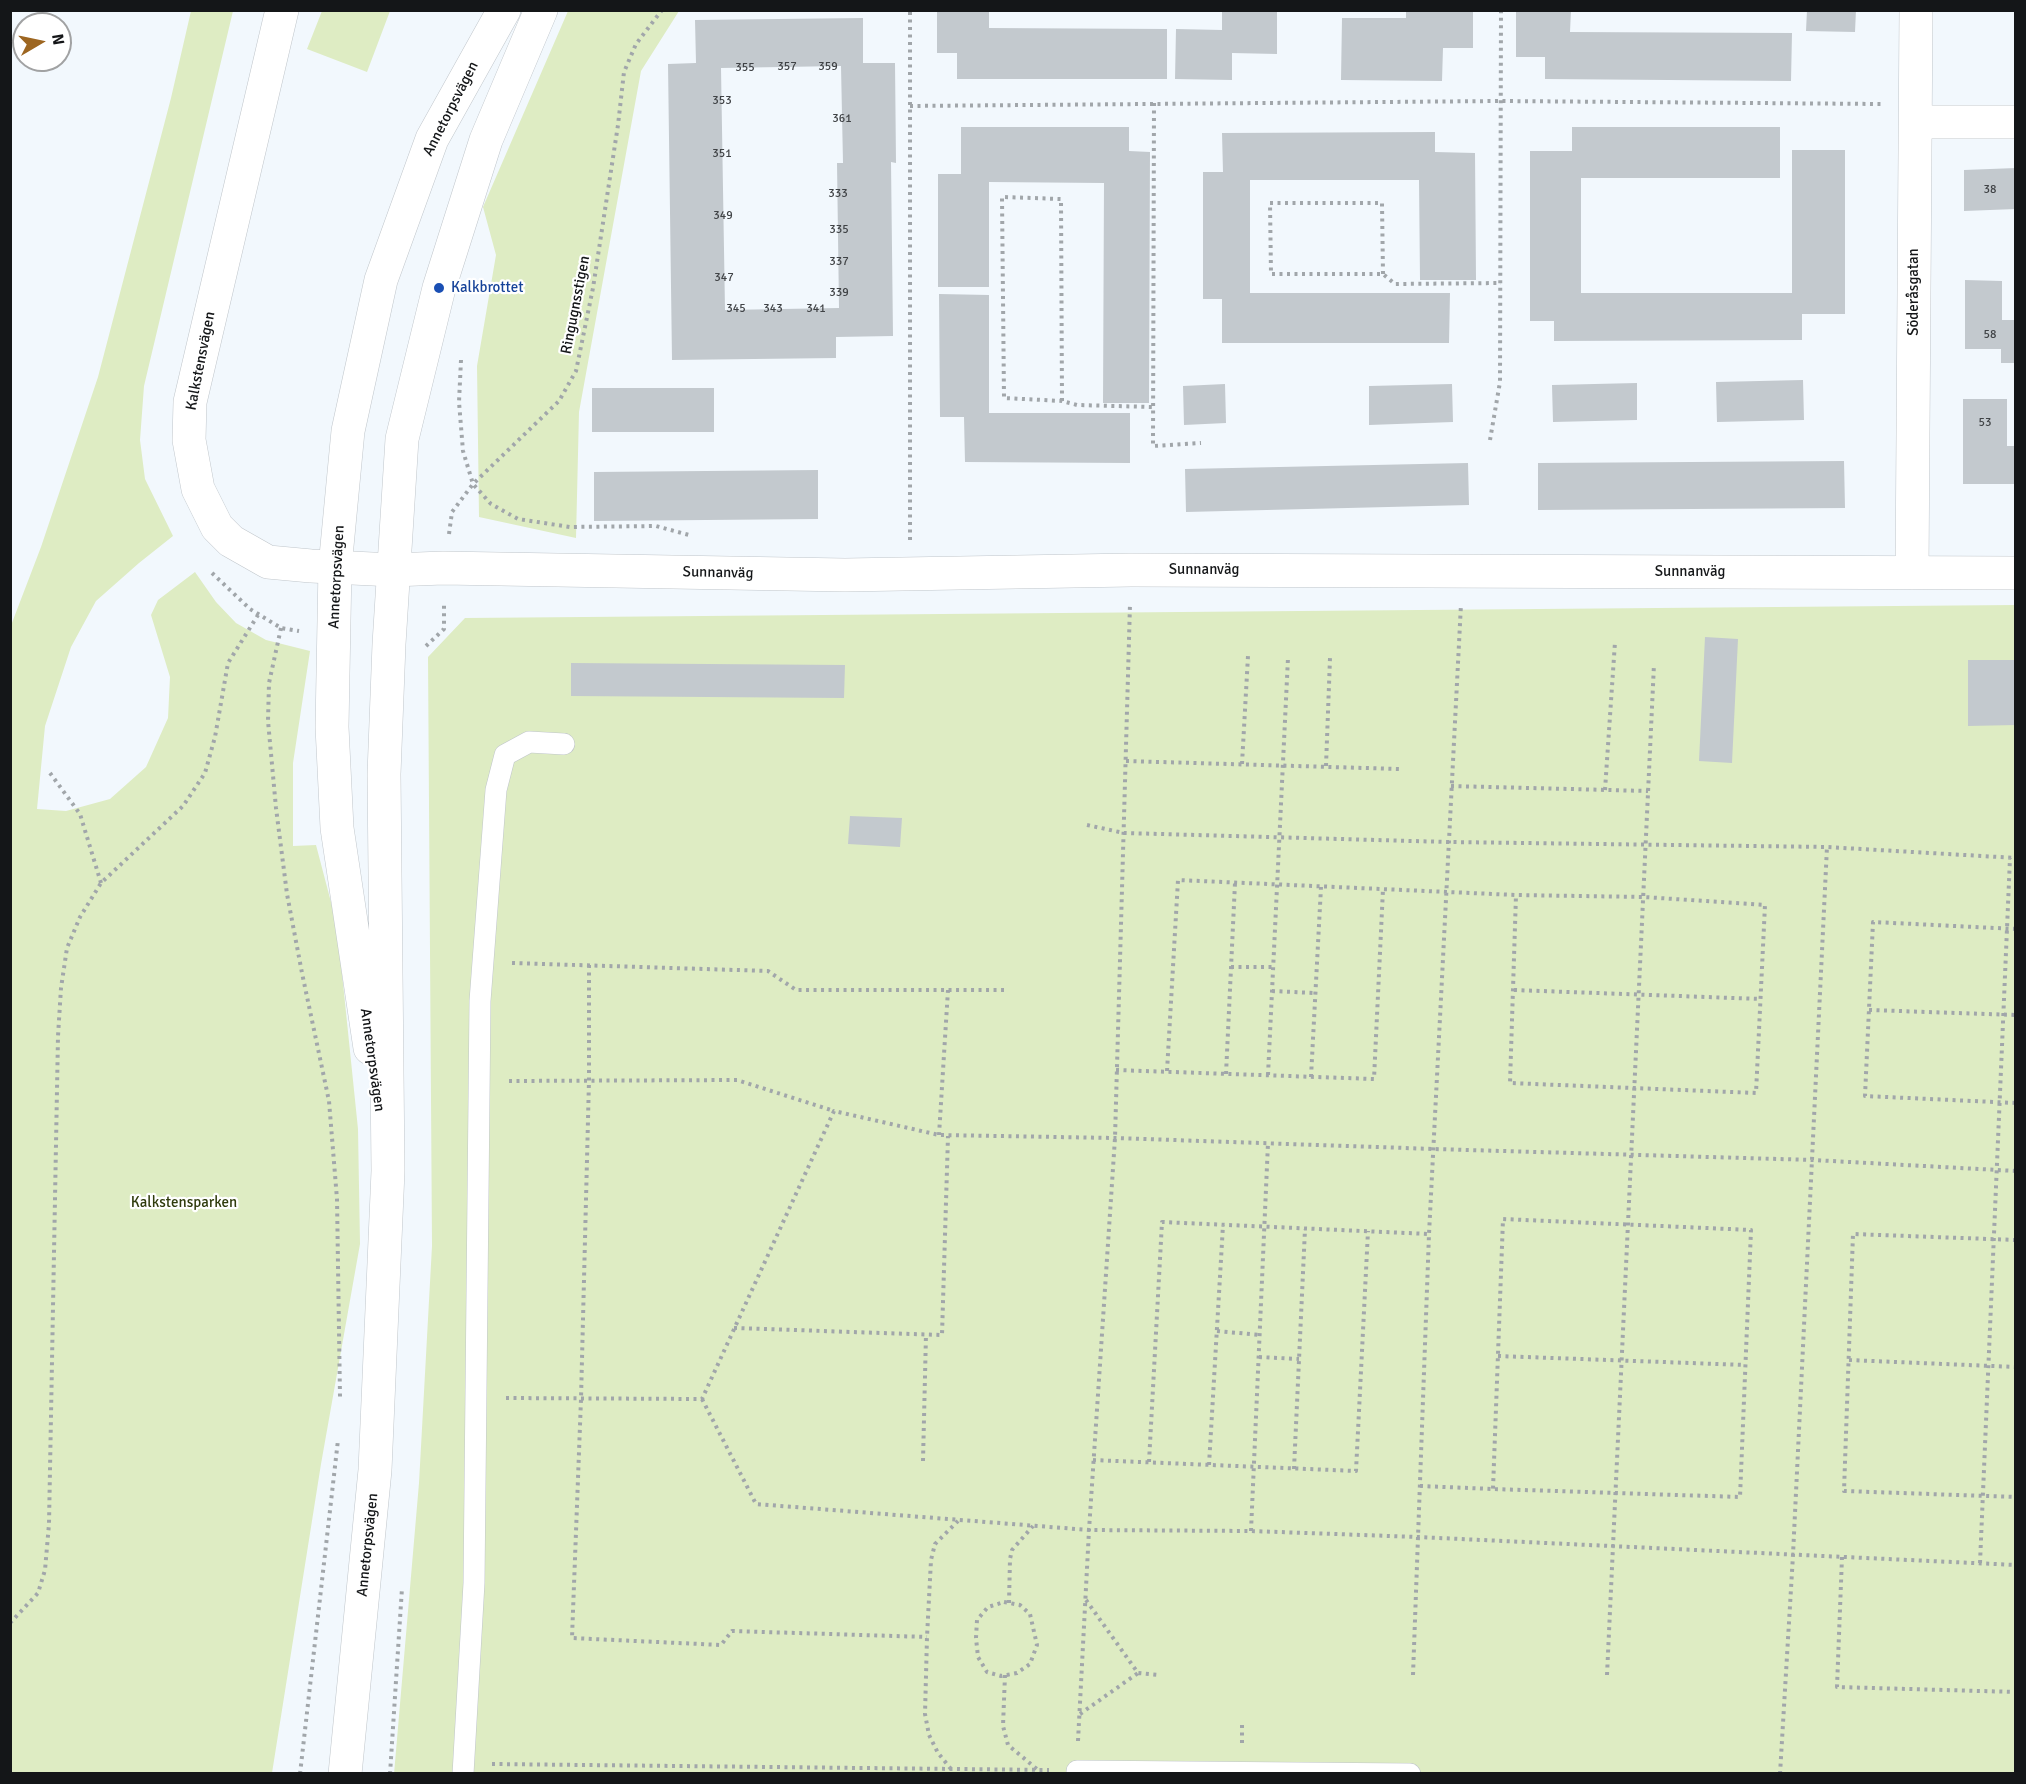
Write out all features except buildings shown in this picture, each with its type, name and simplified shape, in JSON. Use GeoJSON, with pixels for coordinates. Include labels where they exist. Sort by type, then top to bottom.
{"type":"FeatureCollection","features":[{"type":"Feature","properties":{"kind":"street","name":"Kalkstensvägen"},"geometry":{"type":"LineString","coordinates":[[282,10],[190,402],[189,440],[198,489],[217,527],[231,541],[268,562],[393,570]]}},
{"type":"Feature","properties":{"kind":"street","name":"Annetorpsvägen"},"geometry":{"type":"LineString","coordinates":[[388,1171],[337,828],[332,727],[335,567],[348,431],[381,280],[432,139],[504,10]]}},
{"type":"Feature","properties":{"kind":"street","name":"Annetorpsvägen"},"geometry":{"type":"LineString","coordinates":[[345,1773],[375,1470],[388,1171],[384,774],[393,570],[402,439],[439,288],[486,140],[541,10]]}},
{"type":"Feature","properties":{"kind":"street","name":"Söderåsgatan"},"geometry":{"type":"LineString","coordinates":[[1912,573],[1916,10]]}},
{"type":"Feature","properties":{"kind":"street"},"geometry":{"type":"LineString","coordinates":[[1916,122],[2016,122]]}},
{"type":"Feature","properties":{"kind":"street","name":"Sunnanväg"},"geometry":{"type":"LineString","coordinates":[[393,570],[443,568],[845,575],[1131,570],[2016,573]]}},
{"type":"Feature","properties":{"kind":"lane"},"geometry":{"type":"LineString","coordinates":[[464,1769],[474,1583],[478,1081],[483,962],[496,790],[505,756],[529,742],[564,744]]}},
{"type":"Feature","properties":{"kind":"lane"},"geometry":{"type":"LineString","coordinates":[[1077,1772],[1410,1773]]}},
{"type":"Feature","properties":{"kind":"path","name":"Ringugnsstigen"},"geometry":{"type":"LineString","coordinates":[[443,568],[452,512],[473,484],[559,401],[576,371],[593,288],[624,72],[636,44],[662,10]]}},
{"type":"Feature","properties":{"kind":"path"},"geometry":{"type":"LineString","coordinates":[[910,10],[910,574]]}},
{"type":"Feature","properties":{"kind":"path"},"geometry":{"type":"LineString","coordinates":[[1490,441],[1500,382],[1500,10]]}},
{"type":"Feature","properties":{"kind":"path"},"geometry":{"type":"LineString","coordinates":[[910,106],[1501,101],[1878,103],[1916,122]]}},
{"type":"Feature","properties":{"kind":"path"},"geometry":{"type":"LineString","coordinates":[[1154,104],[1153,446],[1202,443]]}},
{"type":"Feature","properties":{"kind":"path"},"geometry":{"type":"LineString","coordinates":[[1062,401],[1061,199],[1002,197],[1004,398],[1062,401],[1077,405],[1153,407]]}},
{"type":"Feature","properties":{"kind":"path"},"geometry":{"type":"LineString","coordinates":[[1383,274],[1382,203],[1270,203],[1271,274],[1383,274],[1395,284],[1501,283]]}},
{"type":"Feature","properties":{"kind":"path"},"geometry":{"type":"LineString","coordinates":[[461,360],[459,402],[463,451],[473,484],[491,504],[518,519],[570,527],[656,526],[697,537]]}},
{"type":"Feature","properties":{"kind":"path"},"geometry":{"type":"LineString","coordinates":[[464,1769],[1038,1770],[1077,1772],[1093,1460],[1115,1138],[1131,570]]}},
{"type":"Feature","properties":{"kind":"path"},"geometry":{"type":"LineString","coordinates":[[1413,1675],[1429,1234],[1463,571]]}},
{"type":"Feature","properties":{"kind":"path"},"geometry":{"type":"LineString","coordinates":[[10,1623],[38,1593],[45,1570],[49,1524],[58,1048],[61,988],[67,948],[80,917],[101,883],[183,806],[205,773],[215,737],[228,663],[258,615]]}},
{"type":"Feature","properties":{"kind":"path"},"geometry":{"type":"LineString","coordinates":[[281,628],[269,683],[268,721],[287,894],[329,1101],[337,1199],[340,1398]]}},
{"type":"Feature","properties":{"kind":"path"},"geometry":{"type":"LineString","coordinates":[[1605,790],[1615,642]]}},
{"type":"Feature","properties":{"kind":"path"},"geometry":{"type":"LineString","coordinates":[[1242,764],[1248,656]]}},
{"type":"Feature","properties":{"kind":"path"},"geometry":{"type":"LineString","coordinates":[[1268,1075],[1288,658]]}},
{"type":"Feature","properties":{"kind":"path"},"geometry":{"type":"LineString","coordinates":[[1326,766],[1330,658]]}},
{"type":"Feature","properties":{"kind":"path"},"geometry":{"type":"LineString","coordinates":[[1607,1675],[1654,664]]}},
{"type":"Feature","properties":{"kind":"path"},"geometry":{"type":"LineString","coordinates":[[1126,761],[1399,769]]}},
{"type":"Feature","properties":{"kind":"path"},"geometry":{"type":"LineString","coordinates":[[50,773],[80,814],[101,883]]}},
{"type":"Feature","properties":{"kind":"path"},"geometry":{"type":"LineString","coordinates":[[1451,786],[1648,791]]}},
{"type":"Feature","properties":{"kind":"path"},"geometry":{"type":"LineString","coordinates":[[1087,825],[1124,833],[1448,842],[1827,847],[2016,858]]}},
{"type":"Feature","properties":{"kind":"path"},"geometry":{"type":"LineString","coordinates":[[1780,1773],[1793,1555],[1827,847]]}},
{"type":"Feature","properties":{"kind":"path"},"geometry":{"type":"LineString","coordinates":[[1980,1563],[2010,858]]}},
{"type":"Feature","properties":{"kind":"path"},"geometry":{"type":"LineString","coordinates":[[1167,1071],[1178,880],[1516,895],[1644,897],[1765,905],[1756,1093],[1510,1083],[1516,895]]}},
{"type":"Feature","properties":{"kind":"path"},"geometry":{"type":"LineString","coordinates":[[1226,1074],[1235,883]]}},
{"type":"Feature","properties":{"kind":"path"},"geometry":{"type":"LineString","coordinates":[[1311,1077],[1321,887]]}},
{"type":"Feature","properties":{"kind":"path"},"geometry":{"type":"LineString","coordinates":[[1116,1070],[1374,1079],[1383,890]]}},
{"type":"Feature","properties":{"kind":"path"},"geometry":{"type":"LineString","coordinates":[[2016,929],[1873,922],[1865,1096],[2016,1103]]}},
{"type":"Feature","properties":{"kind":"path"},"geometry":{"type":"LineString","coordinates":[[483,962],[768,971],[796,990],[1004,990]]}},
{"type":"Feature","properties":{"kind":"path"},"geometry":{"type":"LineString","coordinates":[[589,965],[589,1080],[582,1399],[572,1638],[721,1645],[732,1631],[927,1637]]}},
{"type":"Feature","properties":{"kind":"path"},"geometry":{"type":"LineString","coordinates":[[1231,967],[1273,967]]}},
{"type":"Feature","properties":{"kind":"path"},"geometry":{"type":"LineString","coordinates":[[939,1135],[948,990]]}},
{"type":"Feature","properties":{"kind":"path"},"geometry":{"type":"LineString","coordinates":[[1514,990],[1761,999]]}},
{"type":"Feature","properties":{"kind":"path"},"geometry":{"type":"LineString","coordinates":[[1272,991],[1315,993]]}},
{"type":"Feature","properties":{"kind":"path"},"geometry":{"type":"LineString","coordinates":[[1869,1010],[2016,1015]]}},
{"type":"Feature","properties":{"kind":"path"},"geometry":{"type":"LineString","coordinates":[[478,1081],[737,1080],[834,1111],[948,1136],[1115,1138],[1813,1160],[2016,1170]]}},
{"type":"Feature","properties":{"kind":"path"},"geometry":{"type":"LineString","coordinates":[[702,1399],[834,1111]]}},
{"type":"Feature","properties":{"kind":"path"},"geometry":{"type":"LineString","coordinates":[[734,1328],[942,1335],[948,1136]]}},
{"type":"Feature","properties":{"kind":"path"},"geometry":{"type":"LineString","coordinates":[[1251,1531],[1268,1143]]}},
{"type":"Feature","properties":{"kind":"path"},"geometry":{"type":"LineString","coordinates":[[1420,1486],[1493,1489],[1740,1497],[1751,1230],[1503,1220],[1493,1489]]}},
{"type":"Feature","properties":{"kind":"path"},"geometry":{"type":"LineString","coordinates":[[1149,1462],[1162,1222],[1429,1234]]}},
{"type":"Feature","properties":{"kind":"path"},"geometry":{"type":"LineString","coordinates":[[1209,1465],[1223,1225]]}},
{"type":"Feature","properties":{"kind":"path"},"geometry":{"type":"LineString","coordinates":[[1294,1469],[1305,1229]]}},
{"type":"Feature","properties":{"kind":"path"},"geometry":{"type":"LineString","coordinates":[[1093,1460],[1356,1471],[1368,1231]]}},
{"type":"Feature","properties":{"kind":"path"},"geometry":{"type":"LineString","coordinates":[[2016,1240],[1853,1234],[1844,1491],[2016,1497]]}},
{"type":"Feature","properties":{"kind":"path"},"geometry":{"type":"LineString","coordinates":[[1217,1331],[1260,1335]]}},
{"type":"Feature","properties":{"kind":"path"},"geometry":{"type":"LineString","coordinates":[[923,1461],[927,1334]]}},
{"type":"Feature","properties":{"kind":"path"},"geometry":{"type":"LineString","coordinates":[[1498,1356],[1746,1365]]}},
{"type":"Feature","properties":{"kind":"path"},"geometry":{"type":"LineString","coordinates":[[1259,1357],[1299,1359]]}},
{"type":"Feature","properties":{"kind":"path"},"geometry":{"type":"LineString","coordinates":[[1848,1360],[2016,1367]]}},
{"type":"Feature","properties":{"kind":"path"},"geometry":{"type":"LineString","coordinates":[[475,1398],[702,1399]]}},
{"type":"Feature","properties":{"kind":"path"},"geometry":{"type":"LineString","coordinates":[[702,1399],[756,1504],[1089,1530],[1251,1531],[1418,1537],[2016,1565]]}},
{"type":"Feature","properties":{"kind":"path"},"geometry":{"type":"LineString","coordinates":[[300,1773],[339,1433]]}},
{"type":"Feature","properties":{"kind":"path"},"geometry":{"type":"LineString","coordinates":[[952,1770],[938,1753],[929,1735],[925,1714],[931,1560],[935,1544],[958,1520]]}},
{"type":"Feature","properties":{"kind":"path"},"geometry":{"type":"LineString","coordinates":[[1009,1603],[1012,1550],[1033,1526]]}},
{"type":"Feature","properties":{"kind":"path"},"geometry":{"type":"LineString","coordinates":[[1842,1557],[1837,1687],[2016,1692]]}},
{"type":"Feature","properties":{"kind":"path"},"geometry":{"type":"LineString","coordinates":[[1085,1599],[1138,1673]]}},
{"type":"Feature","properties":{"kind":"path"},"geometry":{"type":"LineString","coordinates":[[1004,1602],[1009,1603],[1020,1605],[1030,1614],[1037,1646],[1030,1664],[1017,1673],[1005,1675],[987,1672],[978,1657],[977,1620],[988,1608],[1004,1602]]}},
{"type":"Feature","properties":{"kind":"path"},"geometry":{"type":"LineString","coordinates":[[1079,1714],[1138,1673],[1158,1675]]}},
{"type":"Feature","properties":{"kind":"path"},"geometry":{"type":"LineString","coordinates":[[1005,1675],[1003,1726],[1008,1745],[1038,1770]]}},
{"type":"Feature","properties":{"kind":"green space","name":"Kalkstensparken"},"geometry":{"type":"Polygon","coordinates":[[[191,11],[233,11],[144,386],[140,440],[145,479],[173,536],[96,601],[71,647],[45,726],[37,809],[66,811],[110,799],[146,767],[168,718],[170,677],[151,615],[158,600],[195,572],[216,602],[236,623],[266,640],[310,651],[293,763],[293,846],[316,845],[337,925],[358,1129],[360,1244],[321,1464],[272,1773],[11,1773],[10,628],[41,547],[98,377],[171,98],[191,11]]]}},
{"type":"Feature","properties":{"kind":"green space"},"geometry":{"type":"Polygon","coordinates":[[[322,11],[390,11],[367,72],[307,49],[322,11]]]}},
{"type":"Feature","properties":{"kind":"green space"},"geometry":{"type":"Polygon","coordinates":[[[568,11],[679,11],[641,71],[579,412],[576,538],[479,517],[477,366],[496,255],[483,207],[568,11]]]}},
{"type":"Feature","properties":{"kind":"green space"},"geometry":{"type":"Polygon","coordinates":[[[2015,605],[2015,1773],[394,1774],[419,1483],[432,1246],[428,657],[465,618],[2015,605]]]}},
{"type":"Feature","properties":{"kind":"place","name":"Kalkbrottet"},"geometry":{"type":"Point","coordinates":[439,288]}}]}
